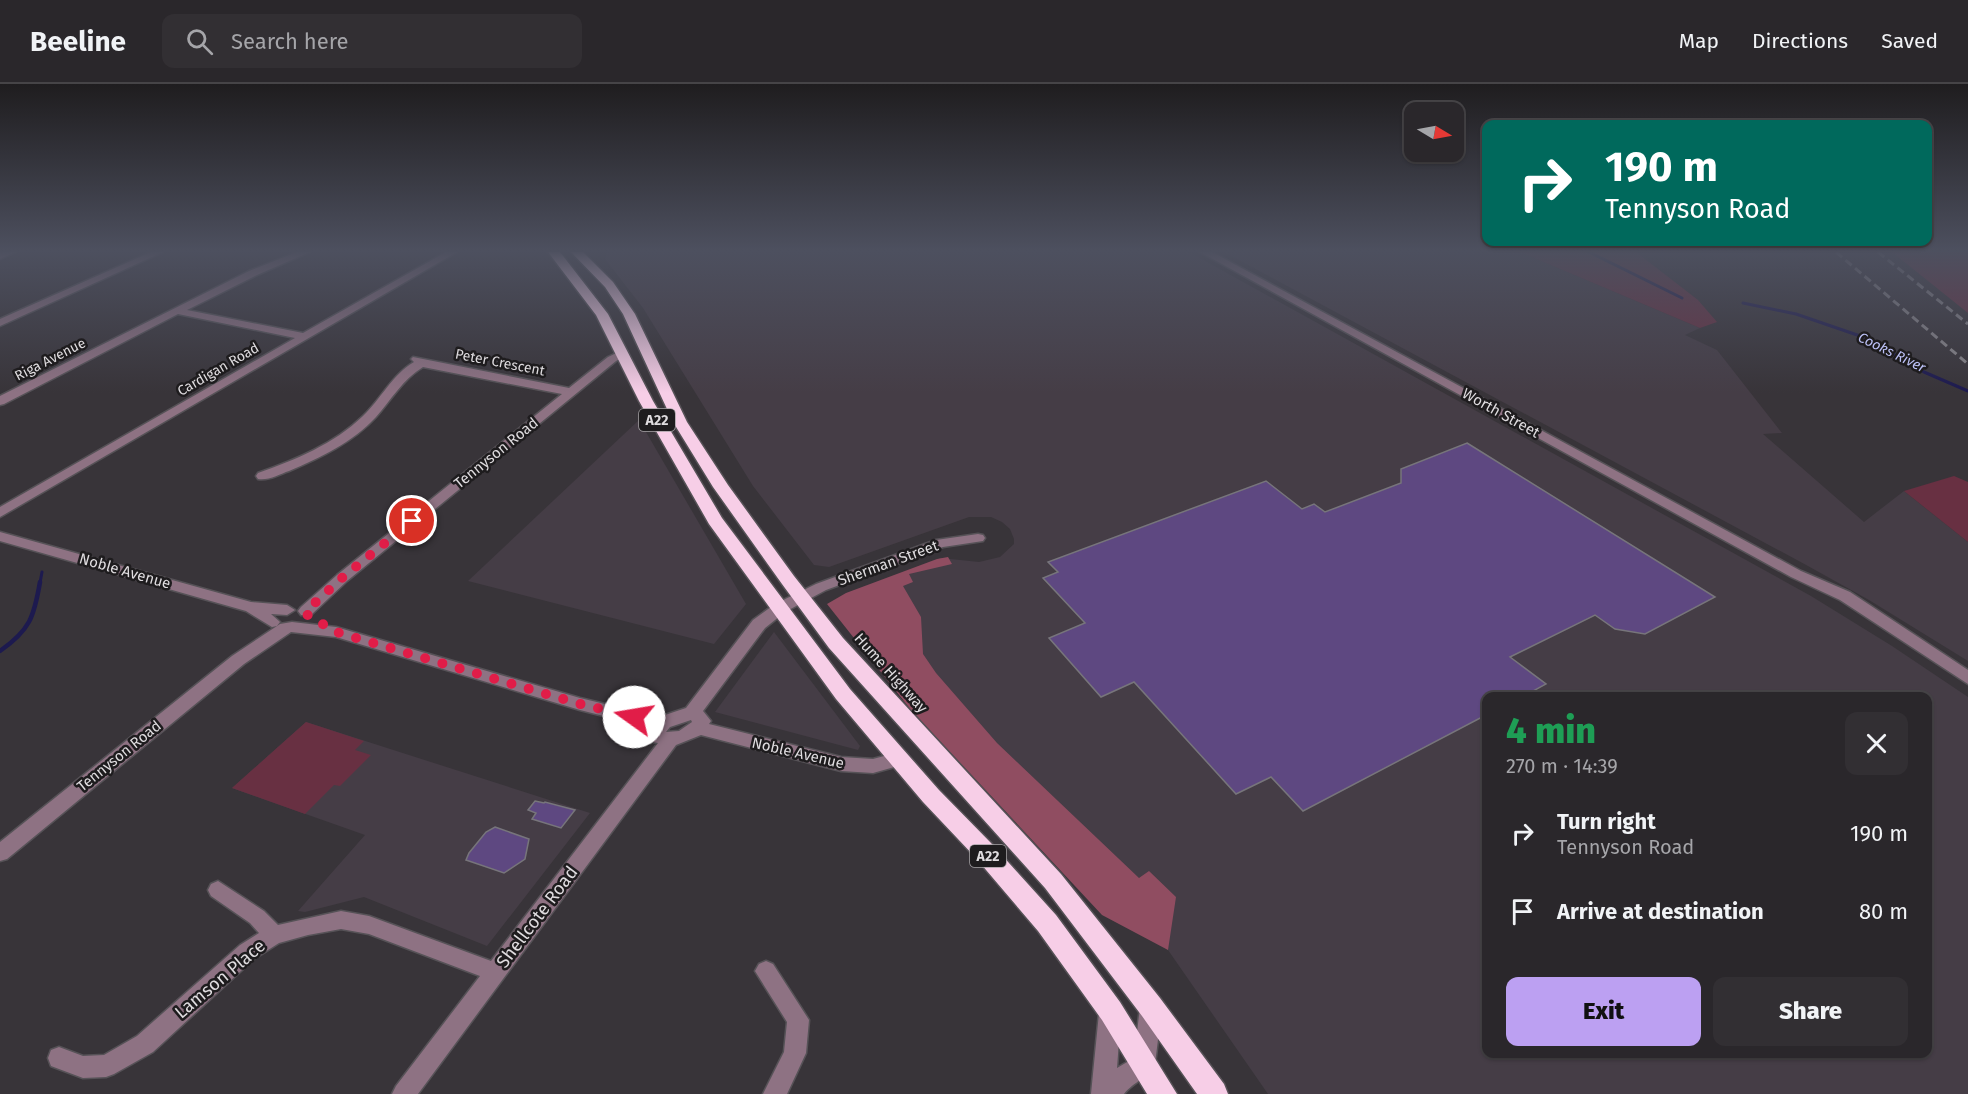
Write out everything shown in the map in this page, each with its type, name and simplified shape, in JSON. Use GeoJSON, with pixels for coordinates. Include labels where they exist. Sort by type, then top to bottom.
{"type":"FeatureCollection","features":[{"type":"Feature","properties":{"kind":"highway","name":"A22"},"geometry":{"type":"LineString","coordinates":[[590,299],[602,314],[674,451],[715,520],[843,694],[1047,923],[1111,1011],[1163,1094]]}},
{"type":"Feature","properties":{"kind":"highway","name":"Hume Highway"},"geometry":{"type":"LineString","coordinates":[[618,299],[628,314],[680,422],[721,487],[801,597],[836,643],[1053,881],[1214,1094]]}},
{"type":"Feature","properties":{"kind":"street"},"geometry":{"type":"LineString","coordinates":[[0,323],[53,299]]}},
{"type":"Feature","properties":{"kind":"street","name":"Riga Avenue"},"geometry":{"type":"LineString","coordinates":[[0,401],[201,299]]}},
{"type":"Feature","properties":{"kind":"street","name":"Cardigan Road"},"geometry":{"type":"LineString","coordinates":[[0,513],[370,299]]}},
{"type":"Feature","properties":{"kind":"street","name":"Worth Street"},"geometry":{"type":"LineString","coordinates":[[1292,299],[1796,574],[1815,589],[1899,633],[1968,678]]}},
{"type":"Feature","properties":{"kind":"street"},"geometry":{"type":"LineString","coordinates":[[177,311],[304,337]]}},
{"type":"Feature","properties":{"kind":"street","name":"Tennyson Road"},"geometry":{"type":"LineString","coordinates":[[0,853],[281,626],[302,621],[298,611],[342,578],[612,359],[623,353]]}},
{"type":"Feature","properties":{"kind":"street","name":"Peter Crescent"},"geometry":{"type":"LineString","coordinates":[[263,476],[311,457],[360,424],[419,361],[572,392]]}},
{"type":"Feature","properties":{"kind":"street","name":"Noble Avenue"},"geometry":{"type":"LineString","coordinates":[[0,536],[250,607],[298,611],[336,632]]}},
{"type":"Feature","properties":{"kind":"street","name":"Sherman Street"},"geometry":{"type":"LineString","coordinates":[[801,597],[941,543],[978,538]]}},
{"type":"Feature","properties":{"kind":"street"},"geometry":{"type":"LineString","coordinates":[[666,732],[695,721],[759,624],[780,608],[801,597]]}},
{"type":"Feature","properties":{"kind":"street","name":"Noble Avenue"},"geometry":{"type":"LineString","coordinates":[[250,607],[281,626],[336,632],[580,704],[666,732]]}},
{"type":"Feature","properties":{"kind":"street","name":"Noble Avenue"},"geometry":{"type":"LineString","coordinates":[[695,721],[841,764],[873,766],[899,759]]}},
{"type":"Feature","properties":{"kind":"street","name":"Shellcote Road"},"geometry":{"type":"LineString","coordinates":[[404,1094],[495,972],[666,732]]}},
{"type":"Feature","properties":{"kind":"street"},"geometry":{"type":"LineString","coordinates":[[218,891],[257,917],[274,935]]}},
{"type":"Feature","properties":{"kind":"street","name":"Lamson Place"},"geometry":{"type":"LineString","coordinates":[[59,1058],[83,1067],[106,1066],[145,1044],[247,952],[274,935],[341,920],[369,925],[495,972]]}},
{"type":"Feature","properties":{"kind":"street"},"geometry":{"type":"LineString","coordinates":[[766,971],[798,1020],[795,1053],[775,1094]]}},
{"type":"Feature","properties":{"kind":"street"},"geometry":{"type":"LineString","coordinates":[[1110,1094],[1124,1076],[1144,1064],[1150,1007]]}},
{"type":"Feature","properties":{"kind":"street"},"geometry":{"type":"LineString","coordinates":[[1103,1094],[1111,1011]]}},
{"type":"Feature","properties":{"kind":"shaded area"},"geometry":{"type":"Polygon","coordinates":[[[636,299],[1274,299],[1811,596],[1968,697],[1968,1094],[1268,1094],[1168,950],[1138,915],[842,600],[941,558],[979,562],[1000,557],[1014,544],[1010,529],[991,517],[969,517],[829,567],[814,565],[753,486],[636,299]]]}},
{"type":"Feature","properties":{"kind":"shaded area"},"geometry":{"type":"Polygon","coordinates":[[[1312,299],[1632,299],[1700,328],[1685,335],[1717,350],[1782,433],[1763,434],[1864,522],[1904,491],[1968,542],[1968,661],[1869,600],[1312,299]]]}},
{"type":"Feature","properties":{"kind":"shaded area"},"geometry":{"type":"Polygon","coordinates":[[[1632,299],[1697,299],[1717,322],[1700,328],[1632,299]]]}},
{"type":"Feature","properties":{"kind":"shaded area"},"geometry":{"type":"Polygon","coordinates":[[[1951,299],[1968,299],[1968,313],[1951,299]]]}},
{"type":"Feature","properties":{"kind":"shaded area"},"geometry":{"type":"Polygon","coordinates":[[[639,420],[746,604],[714,644],[468,581],[639,420]]]}},
{"type":"Feature","properties":{"kind":"shaded area"},"geometry":{"type":"Polygon","coordinates":[[[1954,476],[1968,482],[1968,542],[1904,491],[1954,476]]]}},
{"type":"Feature","properties":{"kind":"shaded area"},"geometry":{"type":"Polygon","coordinates":[[[948,557],[952,564],[909,574],[913,582],[903,586],[921,617],[923,654],[936,673],[997,743],[1139,878],[1149,871],[1176,897],[1168,950],[1102,915],[911,710],[827,604],[846,593],[948,557]]]}},
{"type":"Feature","properties":{"kind":"shaded area"},"geometry":{"type":"Polygon","coordinates":[[[774,632],[860,746],[858,750],[715,712],[774,632]]]}},
{"type":"Feature","properties":{"kind":"shaded area"},"geometry":{"type":"Polygon","coordinates":[[[306,722],[590,813],[487,946],[364,897],[305,912],[298,911],[365,835],[232,788],[306,722]]]}},
{"type":"Feature","properties":{"kind":"shaded area"},"geometry":{"type":"Polygon","coordinates":[[[306,722],[364,741],[355,750],[371,755],[340,786],[334,785],[305,814],[232,788],[306,722]]]}},
{"type":"Feature","properties":{"kind":"building"},"geometry":{"type":"Polygon","coordinates":[[[1467,443],[1715,597],[1645,634],[1615,629],[1595,615],[1510,657],[1546,684],[1531,692],[1482,692],[1482,717],[1303,811],[1271,777],[1236,794],[1134,682],[1101,697],[1049,638],[1085,623],[1043,578],[1058,572],[1048,562],[1266,481],[1302,509],[1314,504],[1325,512],[1401,483],[1401,469],[1467,443]]]}},
{"type":"Feature","properties":{"kind":"building"},"geometry":{"type":"Polygon","coordinates":[[[535,801],[575,810],[561,828],[532,819],[536,813],[528,810],[535,801]]]}},
{"type":"Feature","properties":{"kind":"building"},"geometry":{"type":"Polygon","coordinates":[[[495,827],[529,839],[525,859],[504,873],[466,860],[486,832],[495,827]]]}},
{"type":"Feature","properties":{"kind":"waterway","name":"Cooks River"},"geometry":{"type":"LineString","coordinates":[[1743,303],[1796,314],[1866,338],[1924,372],[1968,391]]}},
{"type":"Feature","properties":{"kind":"waterway"},"geometry":{"type":"LineString","coordinates":[[40,583],[42,572]]}},
{"type":"Feature","properties":{"kind":"waterway"},"geometry":{"type":"LineString","coordinates":[[0,651],[18,636],[29,622],[40,582]]}},
{"type":"Feature","properties":{"kind":"railway"},"geometry":{"type":"LineString","coordinates":[[1892,299],[1968,364]]}},
{"type":"Feature","properties":{"kind":"railway"},"geometry":{"type":"LineString","coordinates":[[1937,299],[1968,324]]}},
{"type":"Feature","properties":{"kind":"route"},"geometry":{"type":"LineString","coordinates":[[412,521],[342,578],[306,611],[306,614],[336,632],[580,704],[634,717]]}}]}
